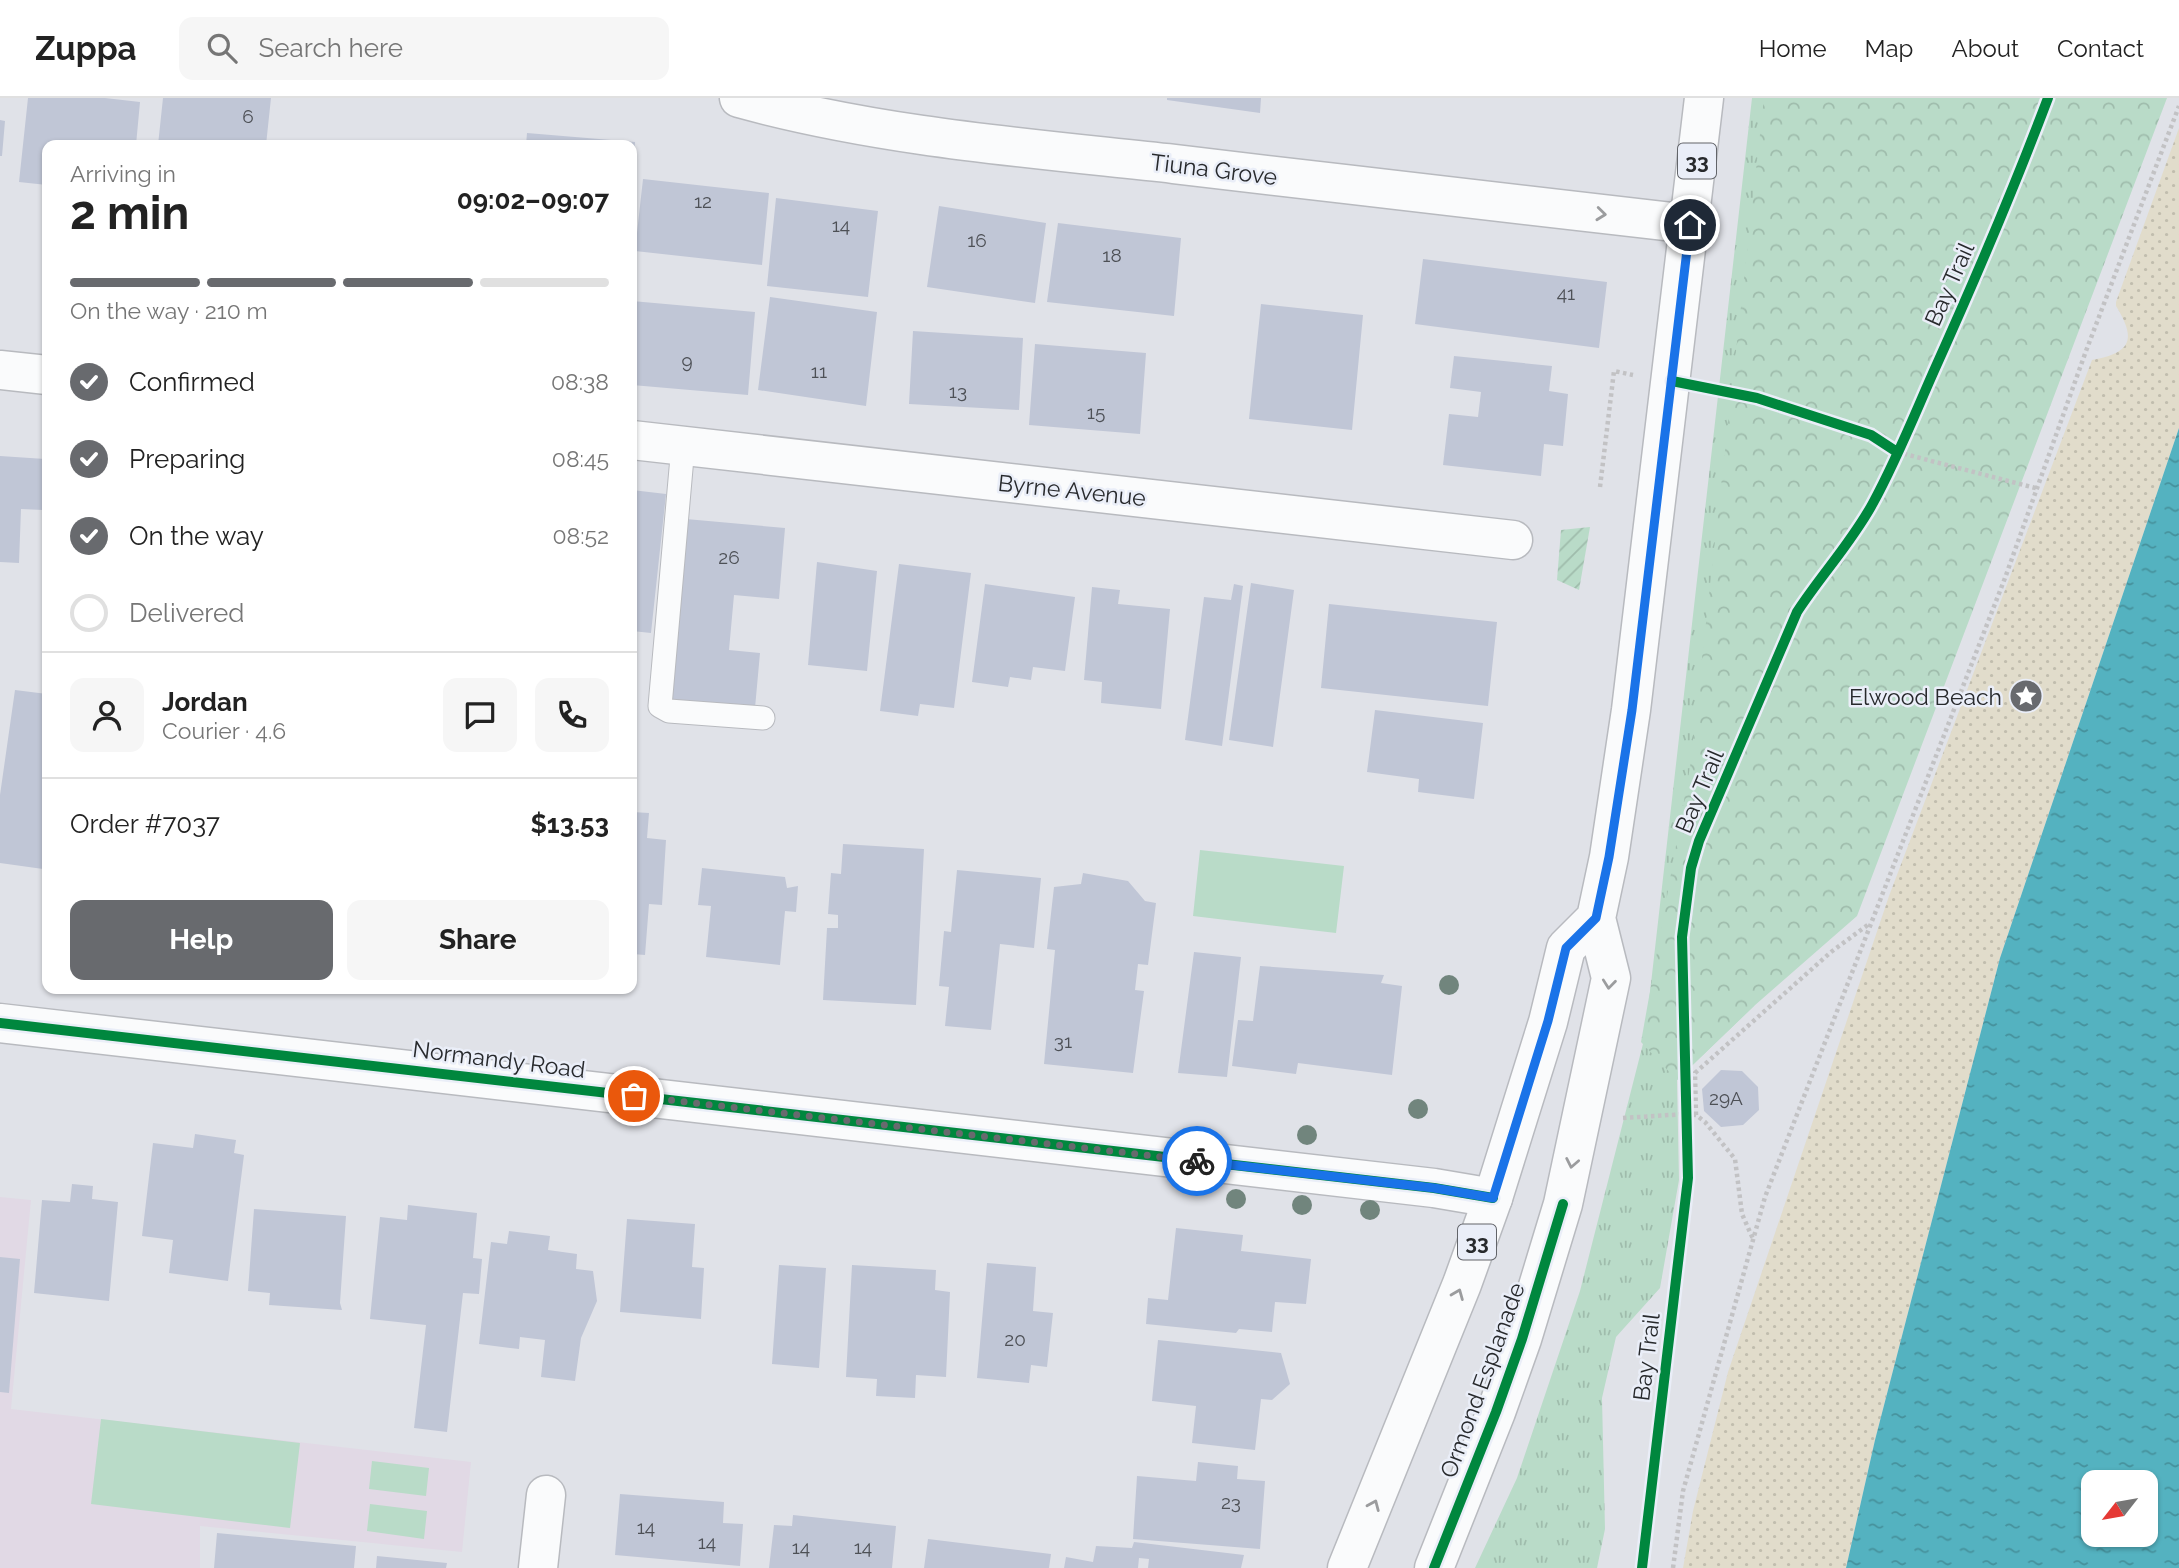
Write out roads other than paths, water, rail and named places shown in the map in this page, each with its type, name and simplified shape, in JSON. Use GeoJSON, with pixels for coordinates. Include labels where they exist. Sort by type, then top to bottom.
{"type":"FeatureCollection","features":[{"type":"Feature","properties":{"kind":"street","name":"Tiuna Grove"},"geometry":{"type":"LineString","coordinates":[[739,98],[791,112],[976,144],[1172,164],[1690,225]]}},
{"type":"Feature","properties":{"kind":"street","name":"Ormond Esplanade"},"geometry":{"type":"LineString","coordinates":[[1434,1568],[1522,1339],[1563,1204],[1611,978],[1596,918],[1609,857],[1632,710],[1704,98]]}},
{"type":"Feature","properties":{"kind":"street"},"geometry":{"type":"LineString","coordinates":[[0,370],[42,374]]}},
{"type":"Feature","properties":{"kind":"street","name":"Byrne Avenue"},"geometry":{"type":"LineString","coordinates":[[637,441],[1513,540]]}},
{"type":"Feature","properties":{"kind":"street","name":"33"},"geometry":{"type":"LineString","coordinates":[[1347,1568],[1462,1284],[1493,1198],[1548,1021],[1566,948],[1596,918]]}},
{"type":"Feature","properties":{"kind":"street","name":"Normandy Road"},"geometry":{"type":"LineString","coordinates":[[0,1023],[1434,1188],[1493,1198]]}},
{"type":"Feature","properties":{"kind":"street"},"geometry":{"type":"LineString","coordinates":[[538,1568],[546,1494]]}},
{"type":"Feature","properties":{"kind":"lane"},"geometry":{"type":"LineString","coordinates":[[683,446],[660,706],[669,711],[764,718]]}},
{"type":"Feature","properties":{"kind":"water"},"geometry":{"type":"Polygon","coordinates":[[[2179,428],[2179,1568],[1846,1568],[1875,1440],[2000,958],[2179,428]]]}},
{"type":"Feature","properties":{"kind":"place","name":"Elwood Beach"},"geometry":{"type":"Point","coordinates":[2026,696]}}]}
